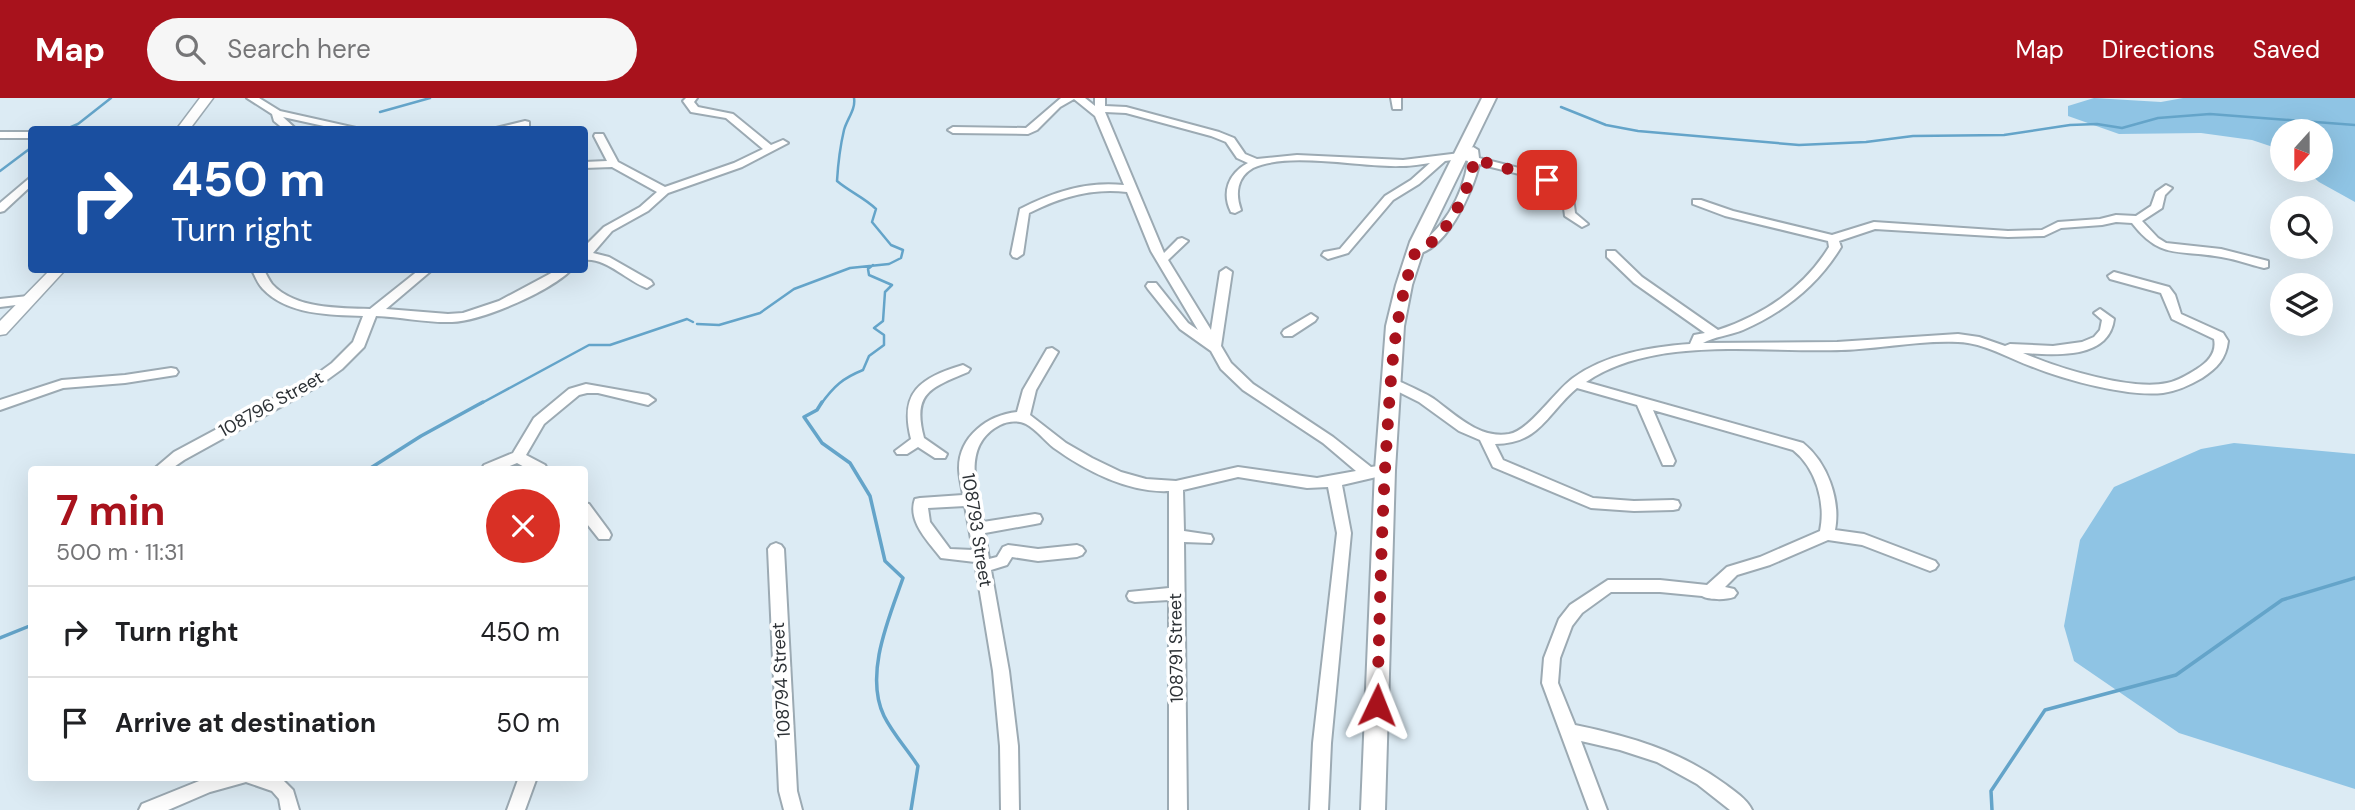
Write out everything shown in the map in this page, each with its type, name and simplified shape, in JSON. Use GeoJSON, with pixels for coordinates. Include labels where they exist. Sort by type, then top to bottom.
{"type":"FeatureCollection","features":[{"type":"Feature","properties":{"kind":"main road"},"geometry":{"type":"LineString","coordinates":[[1373,810],[1375,471],[1390,382],[1395,326],[1404,285],[1415,253],[1442,189],[1489,98]]}},
{"type":"Feature","properties":{"kind":"street"},"geometry":{"type":"LineString","coordinates":[[186,126],[207,98]]}},
{"type":"Feature","properties":{"kind":"street"},"geometry":{"type":"LineString","coordinates":[[252,98],[277,113],[340,126]]}},
{"type":"Feature","properties":{"kind":"street"},"geometry":{"type":"LineString","coordinates":[[692,98],[688,101],[695,110],[715,110],[734,117],[769,148]]}},
{"type":"Feature","properties":{"kind":"street"},"geometry":{"type":"LineString","coordinates":[[953,130],[1028,131],[1060,102],[1070,98]]}},
{"type":"Feature","properties":{"kind":"street"},"geometry":{"type":"LineString","coordinates":[[1079,98],[1100,107],[1126,110],[1188,125],[1226,138],[1247,160],[1266,161]]}},
{"type":"Feature","properties":{"kind":"street"},"geometry":{"type":"LineString","coordinates":[[1100,107],[1130,189],[1162,259],[1226,366],[1248,387],[1375,471]]}},
{"type":"Feature","properties":{"kind":"street"},"geometry":{"type":"LineString","coordinates":[[277,113],[278,118],[287,126]]}},
{"type":"Feature","properties":{"kind":"street"},"geometry":{"type":"LineString","coordinates":[[514,126],[525,124]]}},
{"type":"Feature","properties":{"kind":"street"},"geometry":{"type":"LineString","coordinates":[[0,135],[28,135]]}},
{"type":"Feature","properties":{"kind":"street"},"geometry":{"type":"LineString","coordinates":[[599,136],[614,164]]}},
{"type":"Feature","properties":{"kind":"street"},"geometry":{"type":"LineString","coordinates":[[588,252],[608,229],[644,209],[664,191],[730,169],[783,143]]}},
{"type":"Feature","properties":{"kind":"street"},"geometry":{"type":"LineString","coordinates":[[1328,255],[1344,251],[1389,198],[1461,154]]}},
{"type":"Feature","properties":{"kind":"street"},"geometry":{"type":"LineString","coordinates":[[1235,210],[1230,201],[1235,177],[1246,166],[1266,161],[1297,158],[1403,163],[1461,154],[1547,180],[1569,199],[1570,214],[1582,224]]}},
{"type":"Feature","properties":{"kind":"street"},"geometry":{"type":"LineString","coordinates":[[588,165],[614,164],[664,191]]}},
{"type":"Feature","properties":{"kind":"street"},"geometry":{"type":"LineString","coordinates":[[0,209],[28,183]]}},
{"type":"Feature","properties":{"kind":"street"},"geometry":{"type":"LineString","coordinates":[[1017,254],[1024,211],[1073,190],[1101,186],[1130,189]]}},
{"type":"Feature","properties":{"kind":"street"},"geometry":{"type":"LineString","coordinates":[[1698,202],[1729,214],[1833,239],[1874,225],[2008,234],[2044,233],[2058,225],[2102,222],[2108,219],[2136,221],[2156,208],[2160,194],[2166,188]]}},
{"type":"Feature","properties":{"kind":"street"},"geometry":{"type":"LineString","coordinates":[[2136,221],[2148,237],[2165,247],[2217,252],[2264,264]]}},
{"type":"Feature","properties":{"kind":"street"},"geometry":{"type":"LineString","coordinates":[[1695,348],[1698,338],[1740,327],[1817,276],[1835,247],[1833,239]]}},
{"type":"Feature","properties":{"kind":"street"},"geometry":{"type":"LineString","coordinates":[[1162,259],[1182,241]]}},
{"type":"Feature","properties":{"kind":"street"},"geometry":{"type":"LineString","coordinates":[[1611,254],[1638,280],[1717,335]]}},
{"type":"Feature","properties":{"kind":"street"},"geometry":{"type":"LineString","coordinates":[[588,256],[605,260],[647,284]]}},
{"type":"Feature","properties":{"kind":"street"},"geometry":{"type":"LineString","coordinates":[[1214,348],[1226,272]]}},
{"type":"Feature","properties":{"kind":"street"},"geometry":{"type":"LineString","coordinates":[[0,331],[55,273]]}},
{"type":"Feature","properties":{"kind":"street"},"geometry":{"type":"LineString","coordinates":[[259,273],[264,284],[287,299],[318,309],[370,315],[401,313],[440,319],[494,309],[522,297],[560,273]]}},
{"type":"Feature","properties":{"kind":"street","name":"108796 Street"},"geometry":{"type":"LineString","coordinates":[[165,466],[315,382],[337,366],[359,344],[370,315],[422,273]]}},
{"type":"Feature","properties":{"kind":"street"},"geometry":{"type":"LineString","coordinates":[[1390,382],[1426,400],[1459,426],[1485,437],[1509,439],[1532,428],[1543,419],[1554,402],[1596,369],[1643,354],[1695,348],[1838,346],[1945,338],[1992,343],[2027,360],[2069,373],[2157,389],[2180,384],[2216,363],[2222,348],[2219,336],[2176,316],[2165,290],[2114,276]]}},
{"type":"Feature","properties":{"kind":"street"},"geometry":{"type":"LineString","coordinates":[[1152,286],[1184,326],[1214,348]]}},
{"type":"Feature","properties":{"kind":"street"},"geometry":{"type":"LineString","coordinates":[[0,303],[29,300]]}},
{"type":"Feature","properties":{"kind":"street"},"geometry":{"type":"LineString","coordinates":[[2004,348],[2064,350],[2085,347],[2105,334],[2109,328],[2108,319],[2100,313]]}},
{"type":"Feature","properties":{"kind":"street"},"geometry":{"type":"LineString","coordinates":[[1288,333],[1311,318]]}},
{"type":"Feature","properties":{"kind":"street"},"geometry":{"type":"LineString","coordinates":[[1052,352],[1031,383],[1023,405],[1023,417],[1060,445],[1124,477],[1147,484],[1176,486],[1216,474],[1241,472],[1307,482],[1334,481],[1375,471]]}},
{"type":"Feature","properties":{"kind":"street"},"geometry":{"type":"LineString","coordinates":[[940,454],[918,441],[912,421],[914,401],[922,387],[963,369]]}},
{"type":"Feature","properties":{"kind":"street"},"geometry":{"type":"LineString","coordinates":[[0,405],[62,384],[171,372]]}},
{"type":"Feature","properties":{"kind":"street"},"geometry":{"type":"LineString","coordinates":[[1575,383],[1789,443],[1804,450],[1820,478],[1830,510],[1827,534]]}},
{"type":"Feature","properties":{"kind":"street"},"geometry":{"type":"LineString","coordinates":[[496,466],[518,457],[539,421],[574,392],[586,388],[598,389],[648,400]]}},
{"type":"Feature","properties":{"kind":"street"},"geometry":{"type":"LineString","coordinates":[[1643,403],[1668,461]]}},
{"type":"Feature","properties":{"kind":"street","name":"108793 Street"},"geometry":{"type":"LineString","coordinates":[[1010,810],[1009,746],[1001,671],[966,468],[968,452],[974,441],[994,422],[1023,417]]}},
{"type":"Feature","properties":{"kind":"street"},"geometry":{"type":"LineString","coordinates":[[1485,437],[1498,463],[1591,503],[1660,507],[1673,505]]}},
{"type":"Feature","properties":{"kind":"street"},"geometry":{"type":"LineString","coordinates":[[902,450],[918,441]]}},
{"type":"Feature","properties":{"kind":"street"},"geometry":{"type":"LineString","coordinates":[[518,457],[534,466]]}},
{"type":"Feature","properties":{"kind":"street"},"geometry":{"type":"LineString","coordinates":[[1319,810],[1322,743],[1340,596],[1344,533],[1334,481]]}},
{"type":"Feature","properties":{"kind":"street","name":"108791 Street"},"geometry":{"type":"LineString","coordinates":[[1176,486],[1178,810]]}},
{"type":"Feature","properties":{"kind":"street"},"geometry":{"type":"LineString","coordinates":[[971,500],[920,503],[923,523],[946,554],[982,561],[1002,561],[1008,551],[1038,555],[1077,551]]}},
{"type":"Feature","properties":{"kind":"street"},"geometry":{"type":"LineString","coordinates":[[588,514],[604,536]]}},
{"type":"Feature","properties":{"kind":"street"},"geometry":{"type":"LineString","coordinates":[[976,528],[1035,519]]}},
{"type":"Feature","properties":{"kind":"street"},"geometry":{"type":"LineString","coordinates":[[1708,593],[1732,572],[1827,534],[1864,540],[1930,565]]}},
{"type":"Feature","properties":{"kind":"street"},"geometry":{"type":"LineString","coordinates":[[1175,536],[1206,539]]}},
{"type":"Feature","properties":{"kind":"street","name":"108794 Street"},"geometry":{"type":"LineString","coordinates":[[776,549],[787,778],[793,810]]}},
{"type":"Feature","properties":{"kind":"street"},"geometry":{"type":"LineString","coordinates":[[1598,810],[1550,683],[1556,642],[1576,609],[1608,586],[1660,586],[1708,593],[1729,593]]}},
{"type":"Feature","properties":{"kind":"street"},"geometry":{"type":"LineString","coordinates":[[1135,596],[1175,594]]}},
{"type":"Feature","properties":{"kind":"street"},"geometry":{"type":"LineString","coordinates":[[1570,732],[1620,740],[1685,765],[1718,786],[1743,810]]}},
{"type":"Feature","properties":{"kind":"street"},"geometry":{"type":"LineString","coordinates":[[148,810],[224,781]]}},
{"type":"Feature","properties":{"kind":"street"},"geometry":{"type":"LineString","coordinates":[[270,781],[286,792],[290,810]]}},
{"type":"Feature","properties":{"kind":"street"},"geometry":{"type":"LineString","coordinates":[[516,810],[527,781]]}},
{"type":"Feature","properties":{"kind":"shaded area"},"geometry":{"type":"Polygon","coordinates":[[[2094,98],[2161,102],[2183,98],[2355,98],[2355,202],[2319,182],[2333,182],[2333,119],[2270,119],[2270,146],[2252,140],[2201,133],[2119,134],[2068,116],[2068,106],[2094,98]]]}},
{"type":"Feature","properties":{"kind":"shaded area"},"geometry":{"type":"Polygon","coordinates":[[[2234,443],[2355,454],[2355,789],[2179,733],[2074,661],[2064,626],[2080,540],[2114,487],[2201,449],[2234,443]]]}},
{"type":"Feature","properties":{"kind":"waterway"},"geometry":{"type":"LineString","coordinates":[[73,126],[111,98]]}},
{"type":"Feature","properties":{"kind":"waterway"},"geometry":{"type":"LineString","coordinates":[[380,112],[430,98]]}},
{"type":"Feature","properties":{"kind":"waterway"},"geometry":{"type":"LineString","coordinates":[[854,98],[839,155],[837,181],[876,209],[872,222],[891,245],[903,250],[901,258],[889,264],[872,266]]}},
{"type":"Feature","properties":{"kind":"waterway"},"geometry":{"type":"LineString","coordinates":[[1561,107],[1606,125],[1638,131],[1799,145],[1866,142],[1913,136],[2004,135],[2070,125],[2097,124],[2122,128],[2158,118],[2210,114],[2355,125]]}},
{"type":"Feature","properties":{"kind":"waterway"},"geometry":{"type":"LineString","coordinates":[[0,171],[28,150]]}},
{"type":"Feature","properties":{"kind":"waterway"},"geometry":{"type":"LineString","coordinates":[[697,324],[719,325],[760,313],[794,289],[850,268],[872,266]]}},
{"type":"Feature","properties":{"kind":"waterway"},"geometry":{"type":"LineString","coordinates":[[821,404],[839,383],[863,370],[869,356],[884,345],[884,335],[874,328],[883,321],[885,292],[892,285],[869,275],[868,269],[872,266]]}},
{"type":"Feature","properties":{"kind":"waterway"},"geometry":{"type":"LineString","coordinates":[[480,404],[589,345],[610,345],[687,319],[693,322]]}},
{"type":"Feature","properties":{"kind":"waterway"},"geometry":{"type":"LineString","coordinates":[[374,466],[483,402]]}},
{"type":"Feature","properties":{"kind":"waterway"},"geometry":{"type":"LineString","coordinates":[[822,402],[817,410],[804,417],[822,443],[850,463],[870,496],[885,561],[903,578],[881,646],[877,682],[878,700],[884,716],[918,766],[911,810]]}},
{"type":"Feature","properties":{"kind":"waterway"},"geometry":{"type":"LineString","coordinates":[[1992,810],[1991,791],[2045,710],[2176,675],[2282,600],[2355,578]]}},
{"type":"Feature","properties":{"kind":"waterway"},"geometry":{"type":"LineString","coordinates":[[0,638],[28,627]]}},
{"type":"Feature","properties":{"kind":"route"},"geometry":{"type":"LineString","coordinates":[[1377,705],[1387,426],[1395,326],[1404,285],[1415,253],[1428,246],[1455,213],[1470,178],[1474,159],[1547,180]]}}]}
